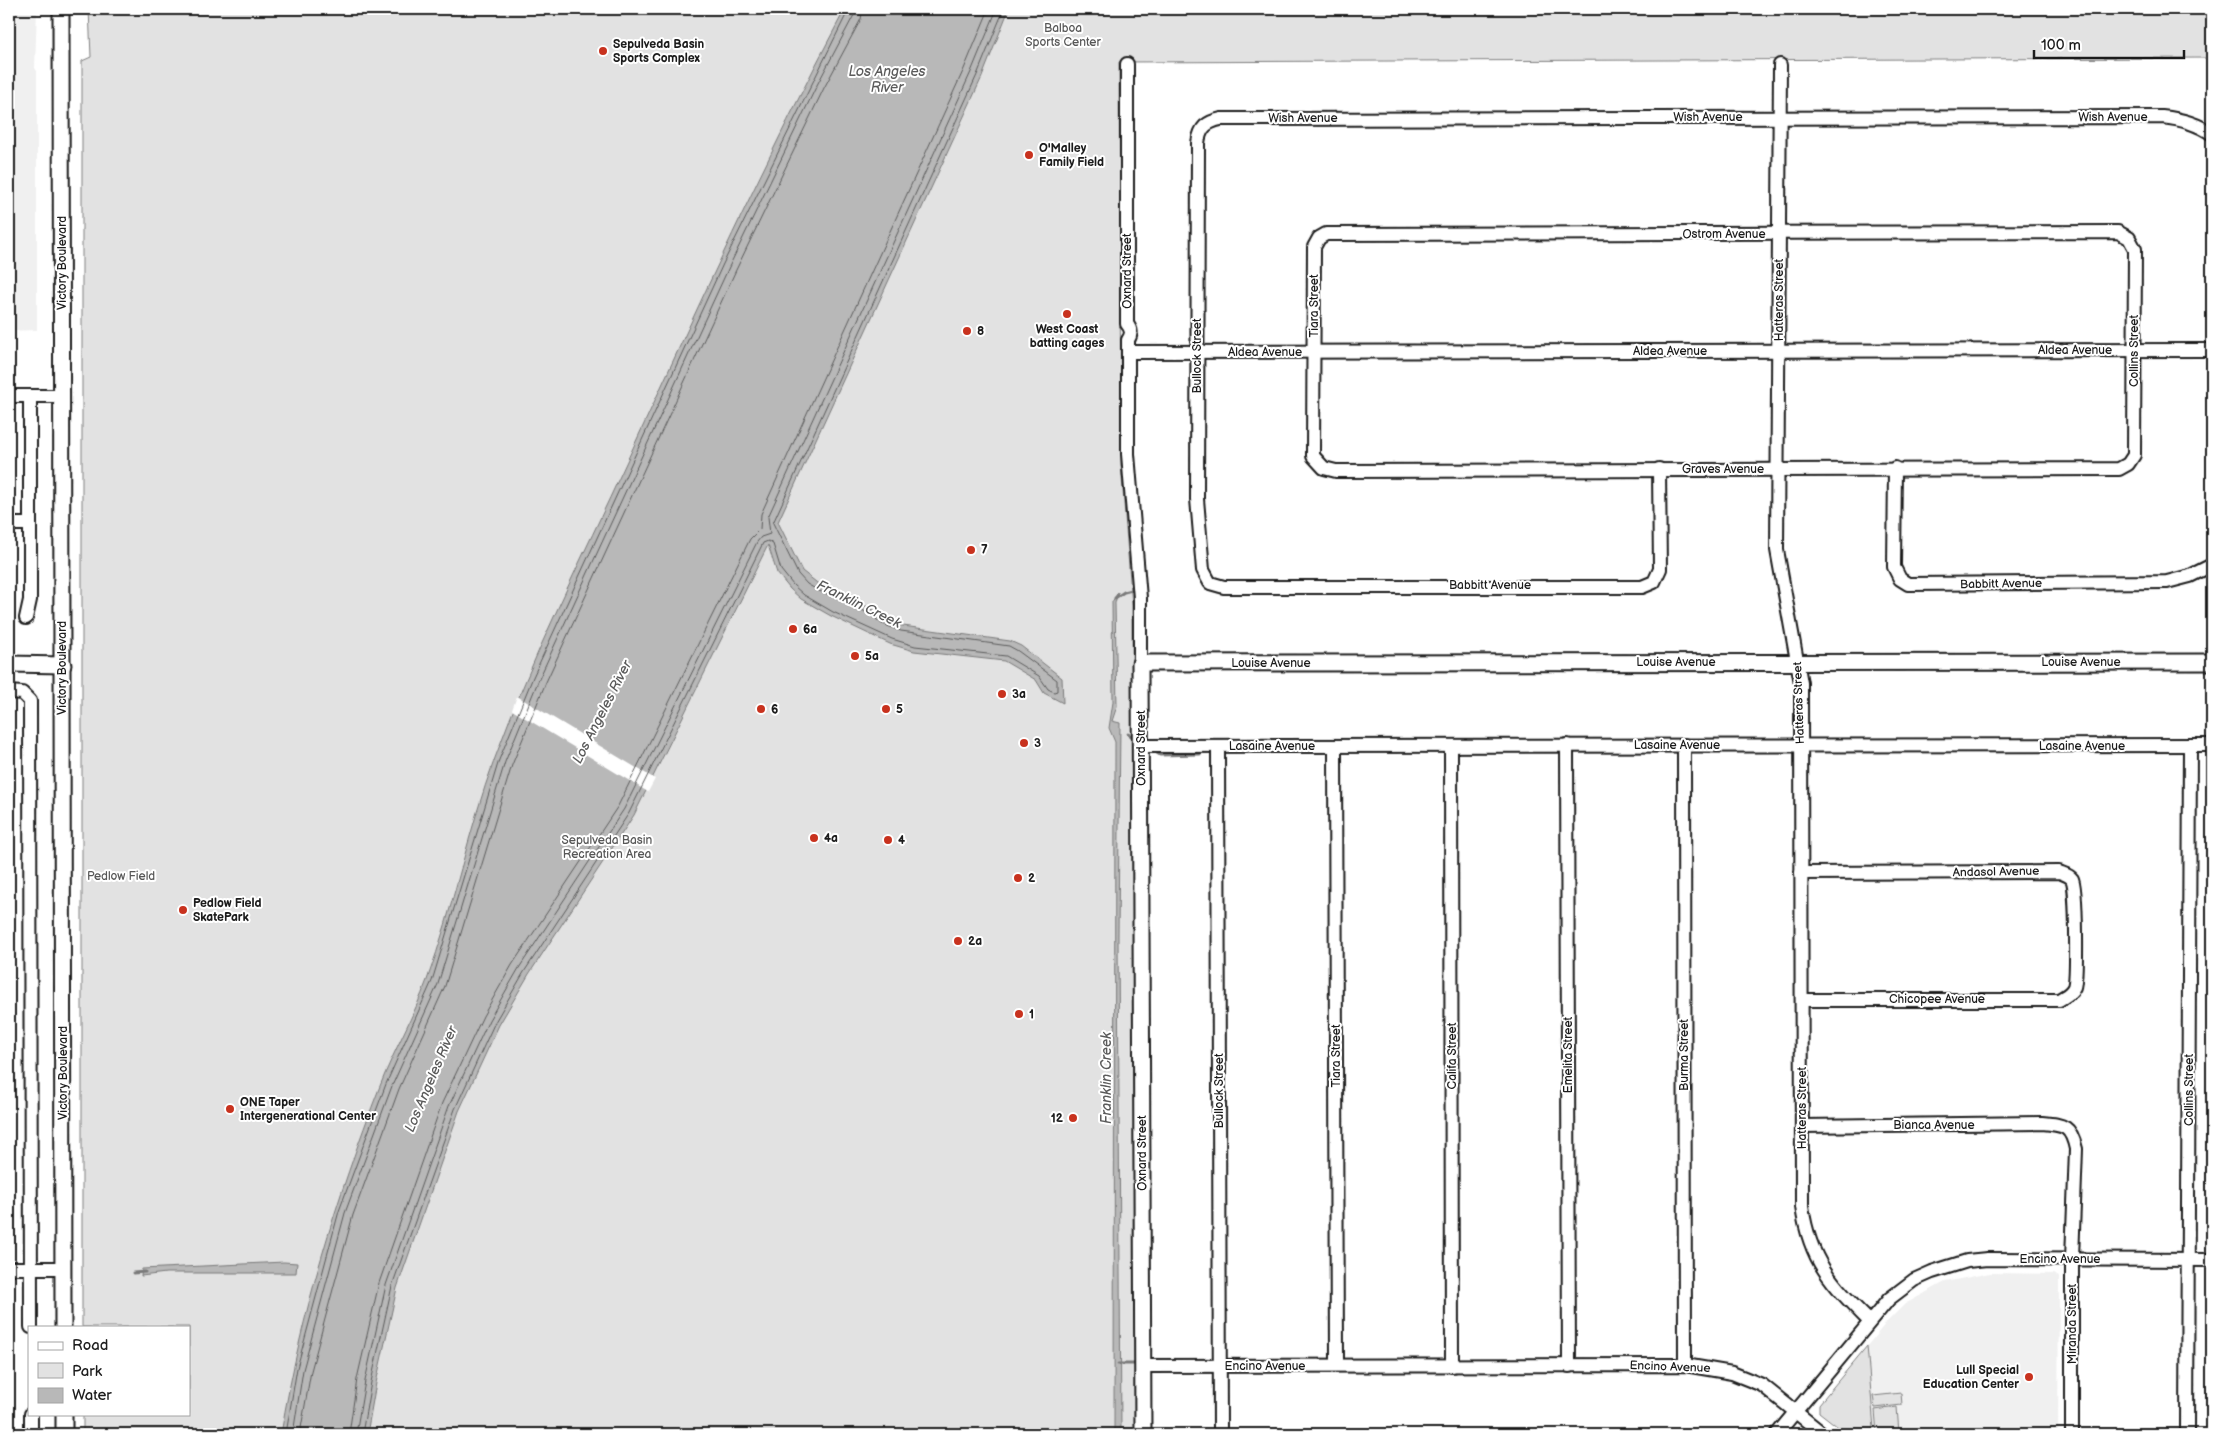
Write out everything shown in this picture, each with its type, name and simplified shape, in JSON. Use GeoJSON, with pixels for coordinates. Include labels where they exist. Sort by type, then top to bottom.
{"type":"FeatureCollection","features":[{"type":"Feature","properties":{"kind":"main road","name":"Victory Boulevard"},"geometry":{"type":"LineString","coordinates":[[60,9],[63,665],[63,1326]]}},
{"type":"Feature","properties":{"kind":"main road","name":"Louise Avenue"},"geometry":{"type":"LineString","coordinates":[[1140,663],[2212,662]]}},
{"type":"Feature","properties":{"kind":"main road","name":"Oxnard Street"},"geometry":{"type":"LineString","coordinates":[[1140,663],[1143,1434]]}},
{"type":"Feature","properties":{"kind":"main road"},"geometry":{"type":"LineString","coordinates":[[9,664],[63,665]]}},
{"type":"Feature","properties":{"kind":"main road"},"geometry":{"type":"LineString","coordinates":[[64,1416],[64,1434]]}},
{"type":"Feature","properties":{"kind":"street","name":"Oxnard Street"},"geometry":{"type":"LineString","coordinates":[[1127,64],[1127,324],[1131,328],[1128,352],[1128,454],[1140,598],[1140,663]]}},
{"type":"Feature","properties":{"kind":"street","name":"Hatteras Street"},"geometry":{"type":"LineString","coordinates":[[1780,65],[1778,565],[1799,662],[1801,682],[1802,1207],[1811,1244],[1820,1266],[1835,1288],[1869,1320]]}},
{"type":"Feature","properties":{"kind":"street","name":"Wish Avenue"},"geometry":{"type":"LineString","coordinates":[[1202,127],[1210,122],[1221,119],[2162,117],[2201,126],[2212,134]]}},
{"type":"Feature","properties":{"kind":"street","name":"Bullock Street"},"geometry":{"type":"LineString","coordinates":[[1202,127],[1198,143],[1197,499],[1203,570],[1210,583]]}},
{"type":"Feature","properties":{"kind":"street","name":"Ostrom Avenue"},"geometry":{"type":"LineString","coordinates":[[1319,238],[1335,233],[1779,234],[2118,232],[2129,238]]}},
{"type":"Feature","properties":{"kind":"street","name":"Tiara Street"},"geometry":{"type":"LineString","coordinates":[[1318,463],[1313,456],[1312,446],[1314,247],[1319,238]]}},
{"type":"Feature","properties":{"kind":"street","name":"Collins Street"},"geometry":{"type":"LineString","coordinates":[[2128,464],[2134,455],[2135,249],[2129,238]]}},
{"type":"Feature","properties":{"kind":"street","name":"Aldea Avenue"},"geometry":{"type":"LineString","coordinates":[[1128,352],[2212,350]]}},
{"type":"Feature","properties":{"kind":"street"},"geometry":{"type":"LineString","coordinates":[[9,396],[61,396]]}},
{"type":"Feature","properties":{"kind":"street"},"geometry":{"type":"LineString","coordinates":[[26,618],[30,600],[30,396]]}},
{"type":"Feature","properties":{"kind":"street","name":"Graves Avenue"},"geometry":{"type":"LineString","coordinates":[[1318,463],[1336,471],[1895,468],[2119,469],[2128,464]]}},
{"type":"Feature","properties":{"kind":"street","name":"Babbitt Avenue"},"geometry":{"type":"LineString","coordinates":[[1895,468],[1894,567],[1900,579],[1908,584],[2167,582],[2190,576],[2212,565]]}},
{"type":"Feature","properties":{"kind":"street","name":"Babbitt Avenue"},"geometry":{"type":"LineString","coordinates":[[1210,583],[1224,587],[1642,587],[1654,582],[1660,569],[1660,469]]}},
{"type":"Feature","properties":{"kind":"street"},"geometry":{"type":"LineString","coordinates":[[9,524],[30,524]]}},
{"type":"Feature","properties":{"kind":"street"},"geometry":{"type":"LineString","coordinates":[[9,692],[26,695],[30,701],[31,1326]]}},
{"type":"Feature","properties":{"kind":"street","name":"Emelita Street"},"geometry":{"type":"LineString","coordinates":[[1568,745],[1569,1366]]}},
{"type":"Feature","properties":{"kind":"street","name":"Collins Street"},"geometry":{"type":"LineString","coordinates":[[2187,1434],[2190,745]]}},
{"type":"Feature","properties":{"kind":"street","name":"Lasaine Avenue"},"geometry":{"type":"LineString","coordinates":[[1141,746],[2212,745]]}},
{"type":"Feature","properties":{"kind":"street","name":"Tiara Street"},"geometry":{"type":"LineString","coordinates":[[1335,746],[1337,1365]]}},
{"type":"Feature","properties":{"kind":"street","name":"Califa Street"},"geometry":{"type":"LineString","coordinates":[[1451,746],[1452,1366]]}},
{"type":"Feature","properties":{"kind":"street","name":"Burma Street"},"geometry":{"type":"LineString","coordinates":[[1684,746],[1685,1365]]}},
{"type":"Feature","properties":{"kind":"street","name":"Bullock Street"},"geometry":{"type":"LineString","coordinates":[[1218,747],[1220,1434]]}},
{"type":"Feature","properties":{"kind":"street","name":"Andasol Avenue"},"geometry":{"type":"LineString","coordinates":[[1801,873],[2051,871],[2068,875],[2072,880],[2076,901],[2076,978],[2070,994]]}},
{"type":"Feature","properties":{"kind":"street","name":"Chicopee Avenue"},"geometry":{"type":"LineString","coordinates":[[1802,1000],[2032,999],[2048,1001],[2059,1000],[2070,994]]}},
{"type":"Feature","properties":{"kind":"street","name":"Bianca Avenue"},"geometry":{"type":"LineString","coordinates":[[1802,1126],[2042,1123],[2066,1127]]}},
{"type":"Feature","properties":{"kind":"street","name":"Miranda Street"},"geometry":{"type":"LineString","coordinates":[[2066,1127],[2074,1138],[2076,1149],[2072,1259],[2072,1434]]}},
{"type":"Feature","properties":{"kind":"street","name":"Encino Avenue"},"geometry":{"type":"LineString","coordinates":[[1142,1366],[1685,1365],[1714,1368],[1748,1379],[1762,1385],[1795,1412],[1869,1320],[1902,1288],[1932,1272],[1951,1265],[1987,1259],[2212,1260]]}},
{"type":"Feature","properties":{"kind":"street"},"geometry":{"type":"LineString","coordinates":[[9,1268],[63,1268]]}},
{"type":"Feature","properties":{"kind":"street"},"geometry":{"type":"LineString","coordinates":[[1777,1434],[1795,1412],[1823,1434]]}},
{"type":"Feature","properties":{"kind":"street"},"geometry":{"type":"LineString","coordinates":[[31,1416],[31,1434]]}},
{"type":"Feature","properties":{"kind":"shaded area"},"geometry":{"type":"Polygon","coordinates":[[[9,9],[37,9],[35,68],[37,71],[37,330],[9,331],[9,9]]]}},
{"type":"Feature","properties":{"kind":"shaded area"},"geometry":{"type":"Polygon","coordinates":[[[1990,1273],[2054,1274],[2059,1277],[2058,1434],[1847,1434],[1819,1412],[1819,1404],[1886,1323],[1905,1304],[1945,1282],[1990,1273]]]}},
{"type":"Feature","properties":{"kind":"green space","name":"Sepulveda Basin Recreation Area"},"geometry":{"type":"Polygon","coordinates":[[[89,9],[2212,9],[2212,58],[1119,62],[1121,465],[1132,606],[1135,1434],[83,1434],[83,1416],[190,1416],[190,1326],[82,1326],[82,61],[91,57],[89,9]]]}},
{"type":"Feature","properties":{"kind":"green space"},"geometry":{"type":"Polygon","coordinates":[[[1867,1346],[1874,1429],[1871,1434],[1847,1434],[1819,1412],[1819,1404],[1867,1346]]]}},
{"type":"Feature","properties":{"kind":"green space"},"geometry":{"type":"Polygon","coordinates":[[[1901,1393],[1902,1405],[1875,1408],[1873,1396],[1901,1393]]]}},
{"type":"Feature","properties":{"kind":"green space"},"geometry":{"type":"Polygon","coordinates":[[[1897,1407],[1899,1433],[1877,1434],[1875,1410],[1897,1407]]]}},
{"type":"Feature","properties":{"kind":"water"},"geometry":{"type":"Polygon","coordinates":[[[845,9],[1009,9],[982,77],[778,522],[802,571],[821,586],[874,610],[884,619],[903,626],[1010,641],[1021,646],[1062,678],[1063,703],[1044,693],[1036,680],[1004,661],[914,651],[890,644],[831,616],[801,599],[790,589],[777,573],[768,545],[634,815],[529,974],[499,1025],[459,1111],[397,1288],[367,1434],[281,1434],[299,1345],[335,1214],[380,1086],[416,1007],[437,952],[485,785],[509,720],[558,608],[733,233],[787,121],[845,9]]]}},
{"type":"Feature","properties":{"kind":"water"},"geometry":{"type":"Polygon","coordinates":[[[1118,592],[1115,603],[1117,706],[1112,721],[1120,723],[1118,936],[1121,1434],[1114,1434],[1115,742],[1109,728],[1113,702],[1112,602],[1118,592]]]}},
{"type":"Feature","properties":{"kind":"water"},"geometry":{"type":"Polygon","coordinates":[[[284,1262],[297,1263],[296,1273],[166,1273],[141,1276],[142,1269],[284,1262]]]}},
{"type":"Feature","properties":{"kind":"pier"},"geometry":{"type":"Polygon","coordinates":[[[517,696],[655,779],[648,792],[512,710],[517,696]]]}},
{"type":"Feature","properties":{"kind":"waterway"},"geometry":{"type":"LineString","coordinates":[[1115,598],[1124,592],[1136,589]]}},
{"type":"Feature","properties":{"kind":"waterway"},"geometry":{"type":"LineString","coordinates":[[1128,734],[1135,738]]}},
{"type":"Feature","properties":{"kind":"waterway"},"geometry":{"type":"LineString","coordinates":[[1152,750],[1160,755],[1200,754]]}},
{"type":"Feature","properties":{"kind":"waterway"},"geometry":{"type":"LineString","coordinates":[[133,1273],[145,1272]]}},
{"type":"Feature","properties":{"kind":"waterway"},"geometry":{"type":"LineString","coordinates":[[1118,1364],[1139,1364]]}},
{"type":"Feature","properties":{"kind":"place","name":"Sepulveda Basin Sports Complex"},"geometry":{"type":"Point","coordinates":[603,51]}},
{"type":"Feature","properties":{"kind":"place","name":"O'Malley Family Field"},"geometry":{"type":"Point","coordinates":[1029,155]}},
{"type":"Feature","properties":{"kind":"place","name":"West Coast batting cages"},"geometry":{"type":"Point","coordinates":[1067,314]}},
{"type":"Feature","properties":{"kind":"place","name":"8"},"geometry":{"type":"Point","coordinates":[967,331]}},
{"type":"Feature","properties":{"kind":"place","name":"7"},"geometry":{"type":"Point","coordinates":[971,550]}},
{"type":"Feature","properties":{"kind":"place","name":"6a"},"geometry":{"type":"Point","coordinates":[793,629]}},
{"type":"Feature","properties":{"kind":"place","name":"5a"},"geometry":{"type":"Point","coordinates":[855,656]}},
{"type":"Feature","properties":{"kind":"place","name":"3a"},"geometry":{"type":"Point","coordinates":[1002,694]}},
{"type":"Feature","properties":{"kind":"place","name":"6"},"geometry":{"type":"Point","coordinates":[761,709]}},
{"type":"Feature","properties":{"kind":"place","name":"5"},"geometry":{"type":"Point","coordinates":[886,709]}},
{"type":"Feature","properties":{"kind":"place","name":"3"},"geometry":{"type":"Point","coordinates":[1024,743]}},
{"type":"Feature","properties":{"kind":"place","name":"4a"},"geometry":{"type":"Point","coordinates":[814,838]}},
{"type":"Feature","properties":{"kind":"place","name":"4"},"geometry":{"type":"Point","coordinates":[888,840]}},
{"type":"Feature","properties":{"kind":"place","name":"2"},"geometry":{"type":"Point","coordinates":[1018,878]}},
{"type":"Feature","properties":{"kind":"place","name":"Pedlow Field SkatePark"},"geometry":{"type":"Point","coordinates":[183,910]}},
{"type":"Feature","properties":{"kind":"place","name":"2a"},"geometry":{"type":"Point","coordinates":[958,941]}},
{"type":"Feature","properties":{"kind":"place","name":"1"},"geometry":{"type":"Point","coordinates":[1019,1014]}},
{"type":"Feature","properties":{"kind":"place","name":"ONE Taper Intergenerational Center"},"geometry":{"type":"Point","coordinates":[230,1109]}},
{"type":"Feature","properties":{"kind":"place","name":"12"},"geometry":{"type":"Point","coordinates":[1073,1118]}},
{"type":"Feature","properties":{"kind":"place","name":"Lull Special Education Center"},"geometry":{"type":"Point","coordinates":[2029,1377]}},
{"type":"Feature","properties":{"kind":"park label","name":"Balboa Sports Center"},"geometry":{"type":"Point","coordinates":[1063,35]}},
{"type":"Feature","properties":{"kind":"park label","name":"Pedlow Field"},"geometry":{"type":"Point","coordinates":[121,876]}},
{"type":"Feature","properties":{"kind":"water label","name":"Los Angeles River"},"geometry":{"type":"Point","coordinates":[887,79]}},
{"type":"Feature","properties":{"kind":"water label","name":"Franklin Creek"},"geometry":{"type":"Point","coordinates":[859,604]}},
{"type":"Feature","properties":{"kind":"water label","name":"Los Angeles River"},"geometry":{"type":"Point","coordinates":[602,712]}},
{"type":"Feature","properties":{"kind":"water label","name":"Franklin Creek"},"geometry":{"type":"Point","coordinates":[1106,1078]}},
{"type":"Feature","properties":{"kind":"water label","name":"Los Angeles River"},"geometry":{"type":"Point","coordinates":[431,1079]}}]}
